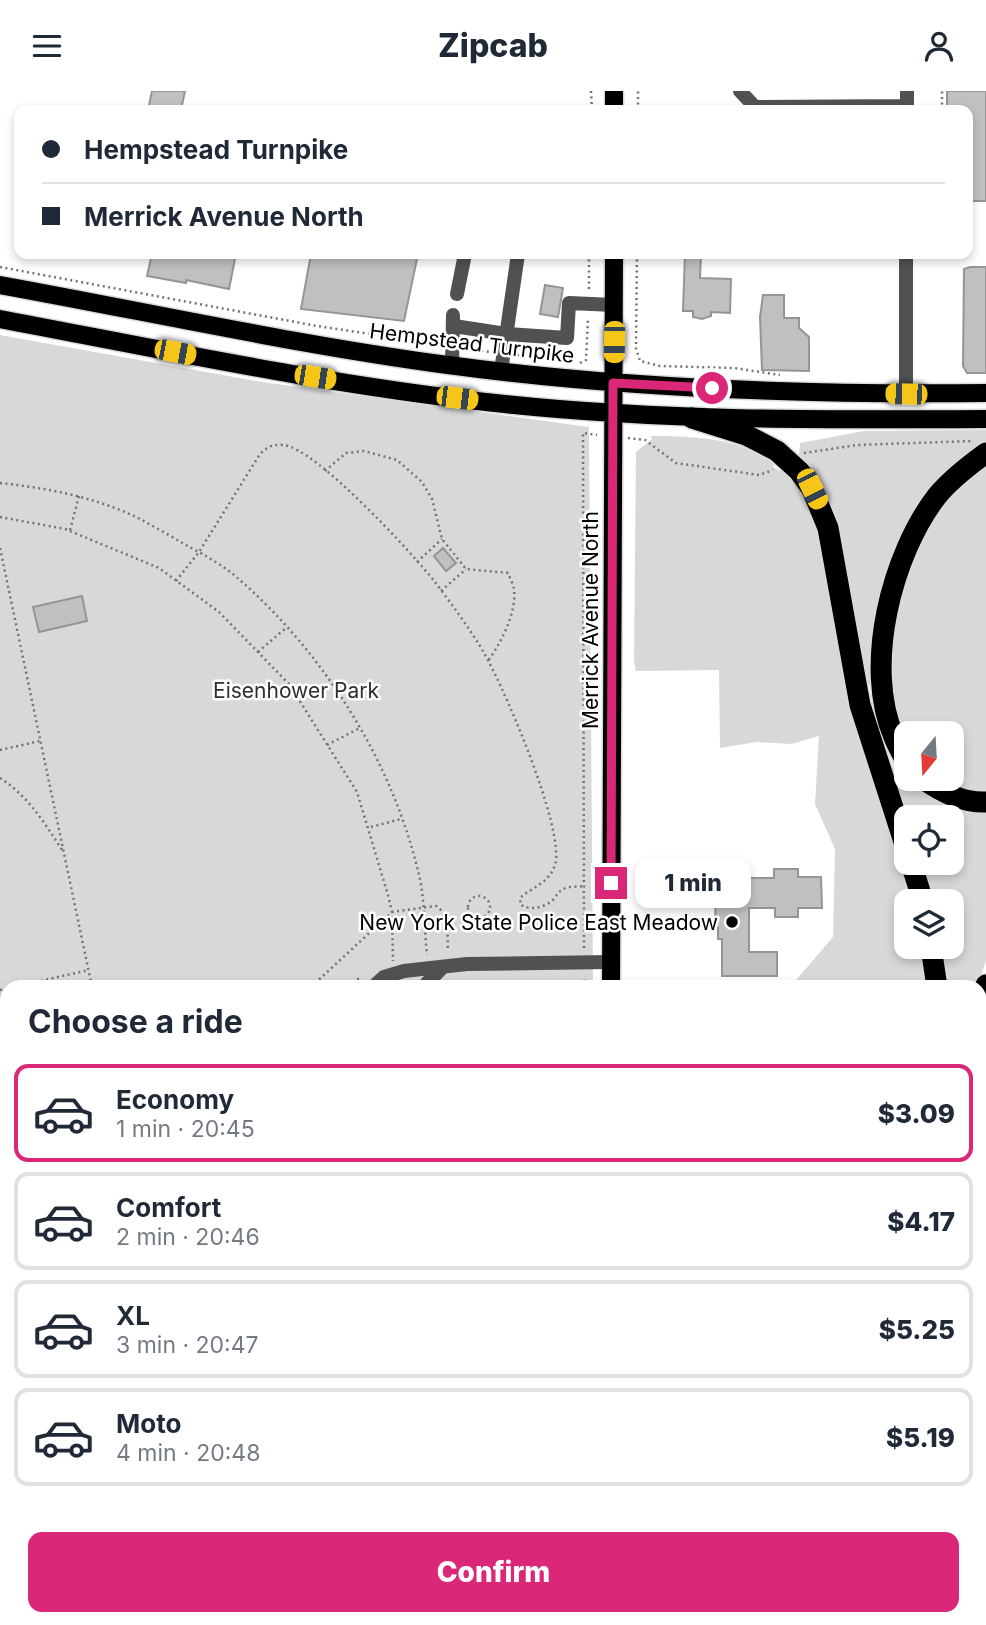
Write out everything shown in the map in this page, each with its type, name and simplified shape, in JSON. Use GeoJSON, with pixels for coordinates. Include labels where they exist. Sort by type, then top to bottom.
{"type":"FeatureCollection","features":[{"type":"Feature","properties":{"kind":"highway"},"geometry":{"type":"LineString","coordinates":[[692,418],[746,435],[777,451],[799,471],[812,489],[828,528],[860,705],[894,811]]}},
{"type":"Feature","properties":{"kind":"highway"},"geometry":{"type":"LineString","coordinates":[[894,738],[884,699],[882,657],[885,618],[900,565],[914,533],[938,495],[963,470],[980,447]]}},
{"type":"Feature","properties":{"kind":"highway"},"geometry":{"type":"LineString","coordinates":[[944,791],[969,801],[986,802]]}},
{"type":"Feature","properties":{"kind":"highway"},"geometry":{"type":"LineString","coordinates":[[933,959],[936,980]]}},
{"type":"Feature","properties":{"kind":"main road","name":"Merrick Avenue North"},"geometry":{"type":"LineString","coordinates":[[611,980],[613,259]]}},
{"type":"Feature","properties":{"kind":"main road","name":"Hempstead Turnpike"},"geometry":{"type":"LineString","coordinates":[[0,285],[452,366],[502,362],[613,383],[830,393],[986,393]]}},
{"type":"Feature","properties":{"kind":"main road"},"geometry":{"type":"LineString","coordinates":[[0,319],[238,364],[496,403],[692,418],[986,419]]}},
{"type":"Feature","properties":{"kind":"lane"},"geometry":{"type":"LineString","coordinates":[[740,91],[753,105]]}},
{"type":"Feature","properties":{"kind":"lane"},"geometry":{"type":"LineString","coordinates":[[816,105],[907,102]]}},
{"type":"Feature","properties":{"kind":"lane"},"geometry":{"type":"LineString","coordinates":[[457,294],[464,259]]}},
{"type":"Feature","properties":{"kind":"lane"},"geometry":{"type":"LineString","coordinates":[[502,362],[517,259]]}},
{"type":"Feature","properties":{"kind":"lane"},"geometry":{"type":"LineString","coordinates":[[906,259],[906,394]]}},
{"type":"Feature","properties":{"kind":"lane"},"geometry":{"type":"LineString","coordinates":[[452,366],[454,321],[506,334],[567,338],[569,303],[614,305]]}},
{"type":"Feature","properties":{"kind":"lane"},"geometry":{"type":"LineString","coordinates":[[381,980],[404,971],[445,963],[611,962]]}},
{"type":"Feature","properties":{"kind":"lane"},"geometry":{"type":"LineString","coordinates":[[430,980],[445,963]]}},
{"type":"Feature","properties":{"kind":"path"},"geometry":{"type":"LineString","coordinates":[[579,363],[586,361],[589,259]]}},
{"type":"Feature","properties":{"kind":"path"},"geometry":{"type":"LineString","coordinates":[[636,259],[636,348],[640,361],[660,366],[734,367],[780,375]]}},
{"type":"Feature","properties":{"kind":"path"},"geometry":{"type":"LineString","coordinates":[[0,267],[317,326],[453,347],[502,362],[554,360]]}},
{"type":"Feature","properties":{"kind":"path"},"geometry":{"type":"LineString","coordinates":[[583,433],[584,954]]}},
{"type":"Feature","properties":{"kind":"path"},"geometry":{"type":"LineString","coordinates":[[645,440],[676,463],[759,475],[778,466]]}},
{"type":"Feature","properties":{"kind":"path"},"geometry":{"type":"LineString","coordinates":[[176,581],[199,552],[260,454],[268,446],[285,445],[310,457],[365,507],[416,562],[441,591],[488,661],[534,768],[556,843],[555,866],[548,878],[521,897],[520,904],[526,908],[539,908],[552,901],[566,888],[584,886]]}},
{"type":"Feature","properties":{"kind":"path"},"geometry":{"type":"LineString","coordinates":[[799,453],[857,445],[980,447]]}},
{"type":"Feature","properties":{"kind":"path"},"geometry":{"type":"LineString","coordinates":[[325,471],[346,453],[364,451],[397,460],[422,482],[432,499],[442,539],[466,569],[508,573],[514,588],[513,604],[505,629],[488,661]]}},
{"type":"Feature","properties":{"kind":"path"},"geometry":{"type":"LineString","coordinates":[[0,483],[79,496],[136,517],[199,552],[240,580],[287,627],[328,678],[360,728],[390,786],[418,871],[427,962]]}},
{"type":"Feature","properties":{"kind":"path"},"geometry":{"type":"LineString","coordinates":[[70,531],[79,496]]}},
{"type":"Feature","properties":{"kind":"path"},"geometry":{"type":"LineString","coordinates":[[0,517],[70,531],[159,568],[219,612],[289,684],[357,792],[392,912],[393,965]]}},
{"type":"Feature","properties":{"kind":"path"},"geometry":{"type":"LineString","coordinates":[[416,562],[442,539]]}},
{"type":"Feature","properties":{"kind":"path"},"geometry":{"type":"LineString","coordinates":[[0,548],[91,980]]}},
{"type":"Feature","properties":{"kind":"path"},"geometry":{"type":"LineString","coordinates":[[441,591],[466,569]]}},
{"type":"Feature","properties":{"kind":"path"},"geometry":{"type":"LineString","coordinates":[[258,652],[287,627]]}},
{"type":"Feature","properties":{"kind":"path"},"geometry":{"type":"LineString","coordinates":[[327,745],[360,728]]}},
{"type":"Feature","properties":{"kind":"path"},"geometry":{"type":"LineString","coordinates":[[0,750],[40,741]]}},
{"type":"Feature","properties":{"kind":"path"},"geometry":{"type":"LineString","coordinates":[[0,778],[22,794],[39,814],[64,853]]}},
{"type":"Feature","properties":{"kind":"path"},"geometry":{"type":"LineString","coordinates":[[369,828],[401,819]]}},
{"type":"Feature","properties":{"kind":"path"},"geometry":{"type":"LineString","coordinates":[[480,895],[487,898],[490,905],[486,916],[480,918],[470,914],[468,904],[472,897],[480,895]]}},
{"type":"Feature","properties":{"kind":"path"},"geometry":{"type":"LineString","coordinates":[[319,980],[392,912],[422,907],[436,906],[445,915],[445,963]]}},
{"type":"Feature","properties":{"kind":"path"},"geometry":{"type":"LineString","coordinates":[[45,980],[89,970]]}},
{"type":"Feature","properties":{"kind":"path"},"geometry":{"type":"LineString","coordinates":[[584,980],[585,971]]}},
{"type":"Feature","properties":{"kind":"green space","name":"Eisenhower Park"},"geometry":{"type":"Polygon","coordinates":[[[0,335],[262,382],[589,427],[593,980],[0,980],[0,335]]]}},
{"type":"Feature","properties":{"kind":"green space"},"geometry":{"type":"Polygon","coordinates":[[[986,430],[986,445],[926,496],[872,687],[862,681],[799,456],[800,443],[864,431],[986,430]]]}},
{"type":"Feature","properties":{"kind":"green space"},"geometry":{"type":"Polygon","coordinates":[[[650,436],[699,438],[731,443],[776,462],[773,466],[779,471],[783,468],[804,495],[816,522],[894,839],[894,875],[906,875],[910,889],[894,889],[894,959],[923,959],[925,980],[795,980],[833,937],[835,849],[815,804],[819,736],[791,744],[757,742],[720,748],[719,670],[636,671],[636,452],[652,439],[650,436]]]}},
{"type":"Feature","properties":{"kind":"green space"},"geometry":{"type":"Polygon","coordinates":[[[986,463],[986,795],[964,791],[964,721],[899,721],[890,677],[890,636],[907,573],[925,532],[946,499],[986,463]]]}},
{"type":"Feature","properties":{"kind":"green space"},"geometry":{"type":"Polygon","coordinates":[[[898,791],[923,791],[946,805],[902,805],[898,791]]]}},
{"type":"Feature","properties":{"kind":"green space"},"geometry":{"type":"Polygon","coordinates":[[[964,810],[986,812],[986,961],[979,980],[943,980],[940,959],[964,959],[964,889],[926,889],[922,875],[964,875],[964,810]]]}},
{"type":"Feature","properties":{"kind":"building"},"geometry":{"type":"Polygon","coordinates":[[[152,91],[185,91],[182,105],[149,105],[152,91]]]}},
{"type":"Feature","properties":{"kind":"building"},"geometry":{"type":"Polygon","coordinates":[[[947,91],[986,91],[986,201],[973,201],[973,105],[947,105],[947,91]]]}},
{"type":"Feature","properties":{"kind":"building"},"geometry":{"type":"Polygon","coordinates":[[[151,259],[235,259],[229,289],[186,280],[186,283],[147,276],[151,259]]]}},
{"type":"Feature","properties":{"kind":"building"},"geometry":{"type":"Polygon","coordinates":[[[310,259],[417,259],[404,321],[301,309],[310,259]]]}},
{"type":"Feature","properties":{"kind":"building"},"geometry":{"type":"Polygon","coordinates":[[[685,259],[701,259],[700,278],[731,279],[730,313],[711,312],[711,316],[702,319],[693,317],[693,311],[683,311],[685,259]]]}},
{"type":"Feature","properties":{"kind":"building"},"geometry":{"type":"Polygon","coordinates":[[[986,267],[986,373],[967,373],[963,366],[964,269],[986,267]]]}},
{"type":"Feature","properties":{"kind":"building"},"geometry":{"type":"Polygon","coordinates":[[[545,285],[563,288],[558,317],[540,314],[545,285]]]}},
{"type":"Feature","properties":{"kind":"building"},"geometry":{"type":"Polygon","coordinates":[[[763,295],[784,295],[784,318],[799,318],[799,328],[809,337],[809,371],[762,370],[760,317],[763,295]]]}},
{"type":"Feature","properties":{"kind":"building"},"geometry":{"type":"Polygon","coordinates":[[[443,548],[456,563],[446,571],[434,556],[443,548]]]}},
{"type":"Feature","properties":{"kind":"building"},"geometry":{"type":"Polygon","coordinates":[[[82,596],[87,621],[39,632],[33,607],[82,596]]]}},
{"type":"Feature","properties":{"kind":"building","name":"New York State Police East Meadow"},"geometry":{"type":"Polygon","coordinates":[[[774,869],[798,869],[798,877],[821,877],[822,908],[798,908],[798,917],[775,917],[775,908],[749,908],[749,952],[777,952],[777,976],[722,976],[722,939],[718,939],[718,927],[715,927],[716,879],[719,879],[719,871],[747,871],[747,878],[774,878],[774,869]]]}},
{"type":"Feature","properties":{"kind":"place","name":"New York State Police East Meadow"},"geometry":{"type":"Point","coordinates":[732,922]}},
{"type":"Feature","properties":{"kind":"route"},"geometry":{"type":"LineString","coordinates":[[611,883],[613,383],[712,388]]}}]}
